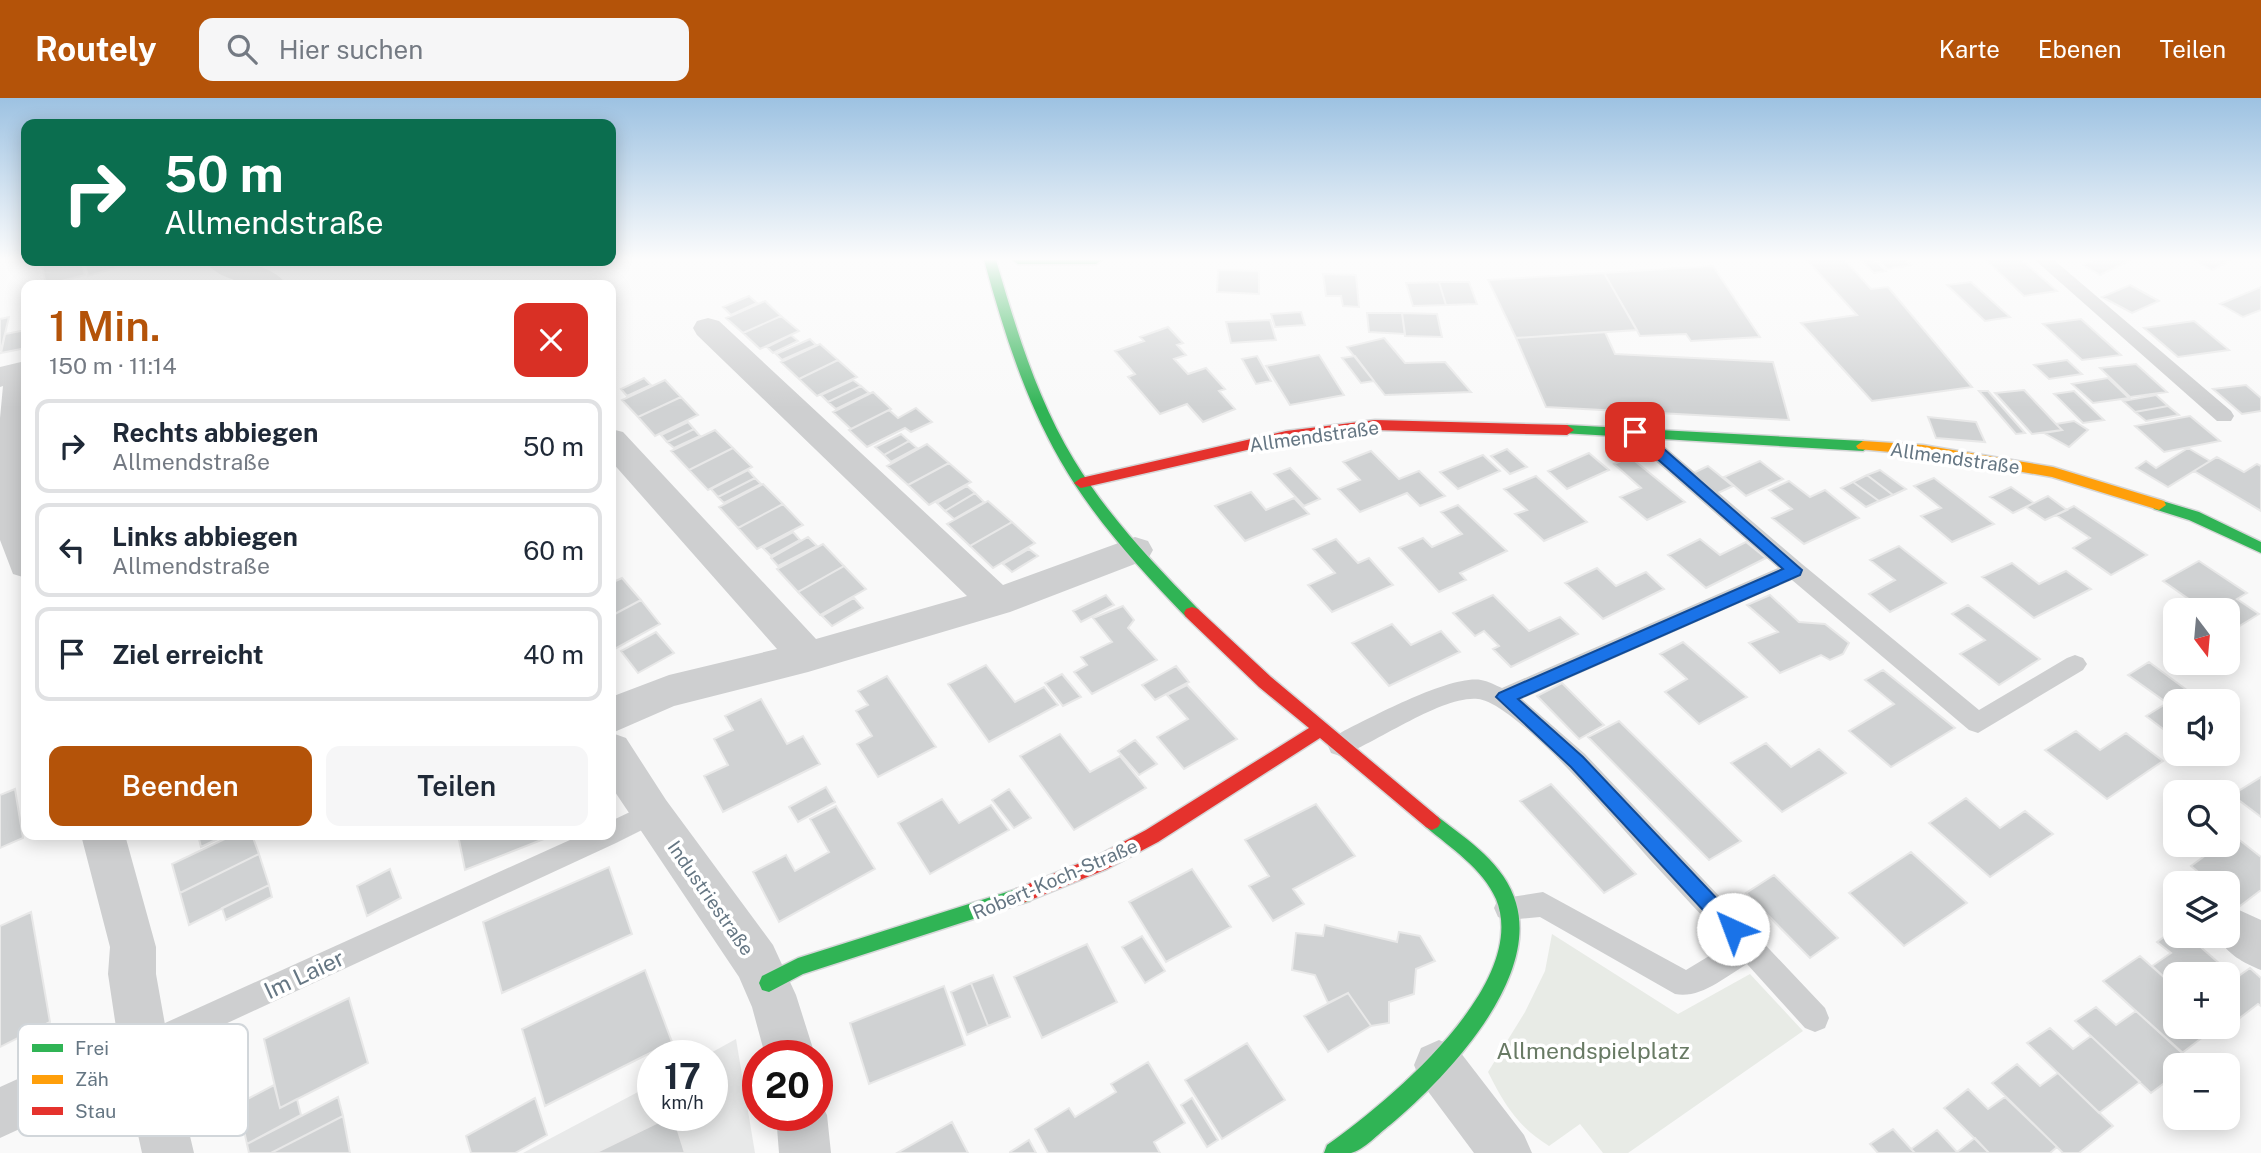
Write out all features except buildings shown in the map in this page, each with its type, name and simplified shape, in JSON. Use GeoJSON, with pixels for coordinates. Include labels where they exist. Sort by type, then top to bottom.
{"type":"FeatureCollection","features":[{"type":"Feature","properties":{"kind":"street"},"geometry":{"type":"LineString","coordinates":[[1004,309],[1044,414],[1082,483],[1135,550],[1227,647],[1330,738],[1473,855],[1492,876],[1508,908],[1510,938],[1501,968],[1477,1013],[1439,1065],[1375,1123],[1335,1153]]}},
{"type":"Feature","properties":{"kind":"street"},"geometry":{"type":"LineString","coordinates":[[708,328],[997,602]]}},
{"type":"Feature","properties":{"kind":"street"},"geometry":{"type":"LineString","coordinates":[[10,374],[8,508],[21,548]]}},
{"type":"Feature","properties":{"kind":"street","name":"Allmendstraße"},"geometry":{"type":"LineString","coordinates":[[1082,483],[1286,436],[1376,425],[1635,432],[1923,450],[2053,472],[2194,516],[2261,548]]}},
{"type":"Feature","properties":{"kind":"street"},"geometry":{"type":"LineString","coordinates":[[616,446],[808,657]]}},
{"type":"Feature","properties":{"kind":"street"},"geometry":{"type":"LineString","coordinates":[[616,714],[629,706],[669,691],[808,657],[997,602],[1135,550]]}},
{"type":"Feature","properties":{"kind":"street","name":"Robert-Koch-Straße"},"geometry":{"type":"LineString","coordinates":[[769,983],[798,967],[998,905],[1101,863],[1330,738]]}},
{"type":"Feature","properties":{"kind":"street","name":"Industriestraße"},"geometry":{"type":"LineString","coordinates":[[616,758],[651,813],[756,961],[769,983],[786,1040]]}},
{"type":"Feature","properties":{"kind":"street"},"geometry":{"type":"LineString","coordinates":[[104,840],[133,947],[132,974],[140,1024]]}},
{"type":"Feature","properties":{"kind":"street"},"geometry":{"type":"LineString","coordinates":[[1439,1065],[1506,1153]]}},
{"type":"Feature","properties":{"kind":"street","name":"Im Laier"},"geometry":{"type":"LineString","coordinates":[[0,1112],[18,1104]]}},
{"type":"Feature","properties":{"kind":"street"},"geometry":{"type":"LineString","coordinates":[[803,1131],[805,1153]]}},
{"type":"Feature","properties":{"kind":"lane"},"geometry":{"type":"LineString","coordinates":[[2100,309],[2224,416]]}},
{"type":"Feature","properties":{"kind":"lane"},"geometry":{"type":"LineString","coordinates":[[1635,432],[1794,570],[1978,723],[2075,664]]}},
{"type":"Feature","properties":{"kind":"lane"},"geometry":{"type":"LineString","coordinates":[[1504,697],[1794,570]]}},
{"type":"Feature","properties":{"kind":"lane"},"geometry":{"type":"LineString","coordinates":[[1330,738],[1355,736],[1436,700],[1478,688],[1504,697],[1577,762],[1815,1018]]}},
{"type":"Feature","properties":{"kind":"lane","name":"Im Laier"},"geometry":{"type":"LineString","coordinates":[[616,830],[651,813]]}},
{"type":"Feature","properties":{"kind":"lane","name":"Im Laier"},"geometry":{"type":"LineString","coordinates":[[194,1024],[596,840]]}},
{"type":"Feature","properties":{"kind":"lane"},"geometry":{"type":"LineString","coordinates":[[1508,908],[1543,904],[1675,981],[1686,983],[1696,980],[1749,947]]}},
{"type":"Feature","properties":{"kind":"shaded area"},"geometry":{"type":"Polygon","coordinates":[[[736,1039],[742,1075],[742,1131],[751,1131],[755,1153],[523,1153],[637,1092],[637,1131],[728,1131],[728,1043],[736,1039]]]}},
{"type":"Feature","properties":{"kind":"green space","name":"Allmendspielplatz"},"geometry":{"type":"Polygon","coordinates":[[[1552,934],[1678,1014],[1750,974],[1803,1031],[1628,1153],[1603,1153],[1580,1124],[1549,1146],[1520,1123],[1488,1072],[1525,1012],[1545,971],[1552,934]]]}},
{"type":"Feature","properties":{"kind":"traffic: fast"},"geometry":{"type":"LineString","coordinates":[[1004,309],[1042,412],[1067,460],[1094,501],[1125,540],[1192,613]]}},
{"type":"Feature","properties":{"kind":"traffic: fast"},"geometry":{"type":"LineString","coordinates":[[1567,430],[1863,446]]}},
{"type":"Feature","properties":{"kind":"traffic: fast"},"geometry":{"type":"LineString","coordinates":[[2159,505],[2194,516],[2261,548]]}},
{"type":"Feature","properties":{"kind":"traffic: fast"},"geometry":{"type":"LineString","coordinates":[[1335,1153],[1392,1109],[1425,1078],[1456,1044],[1482,1008],[1502,972],[1511,936],[1507,903],[1501,890],[1494,878],[1465,848],[1432,822]]}},
{"type":"Feature","properties":{"kind":"traffic: fast"},"geometry":{"type":"LineString","coordinates":[[769,983],[798,967],[1023,895]]}},
{"type":"Feature","properties":{"kind":"traffic: slow"},"geometry":{"type":"LineString","coordinates":[[1863,446],[1923,450],[2053,472],[2159,505]]}},
{"type":"Feature","properties":{"kind":"traffic: jam"},"geometry":{"type":"LineString","coordinates":[[1081,483],[1286,436],[1375,425],[1567,430]]}},
{"type":"Feature","properties":{"kind":"traffic: jam"},"geometry":{"type":"LineString","coordinates":[[1192,613],[1265,682],[1432,822]]}},
{"type":"Feature","properties":{"kind":"traffic: jam"},"geometry":{"type":"LineString","coordinates":[[1023,895],[1101,863],[1152,836],[1320,730]]}},
{"type":"Feature","properties":{"kind":"route"},"geometry":{"type":"LineString","coordinates":[[1635,432],[1794,570],[1698,615],[1504,697],[1577,762],[1733,929]]}}]}
